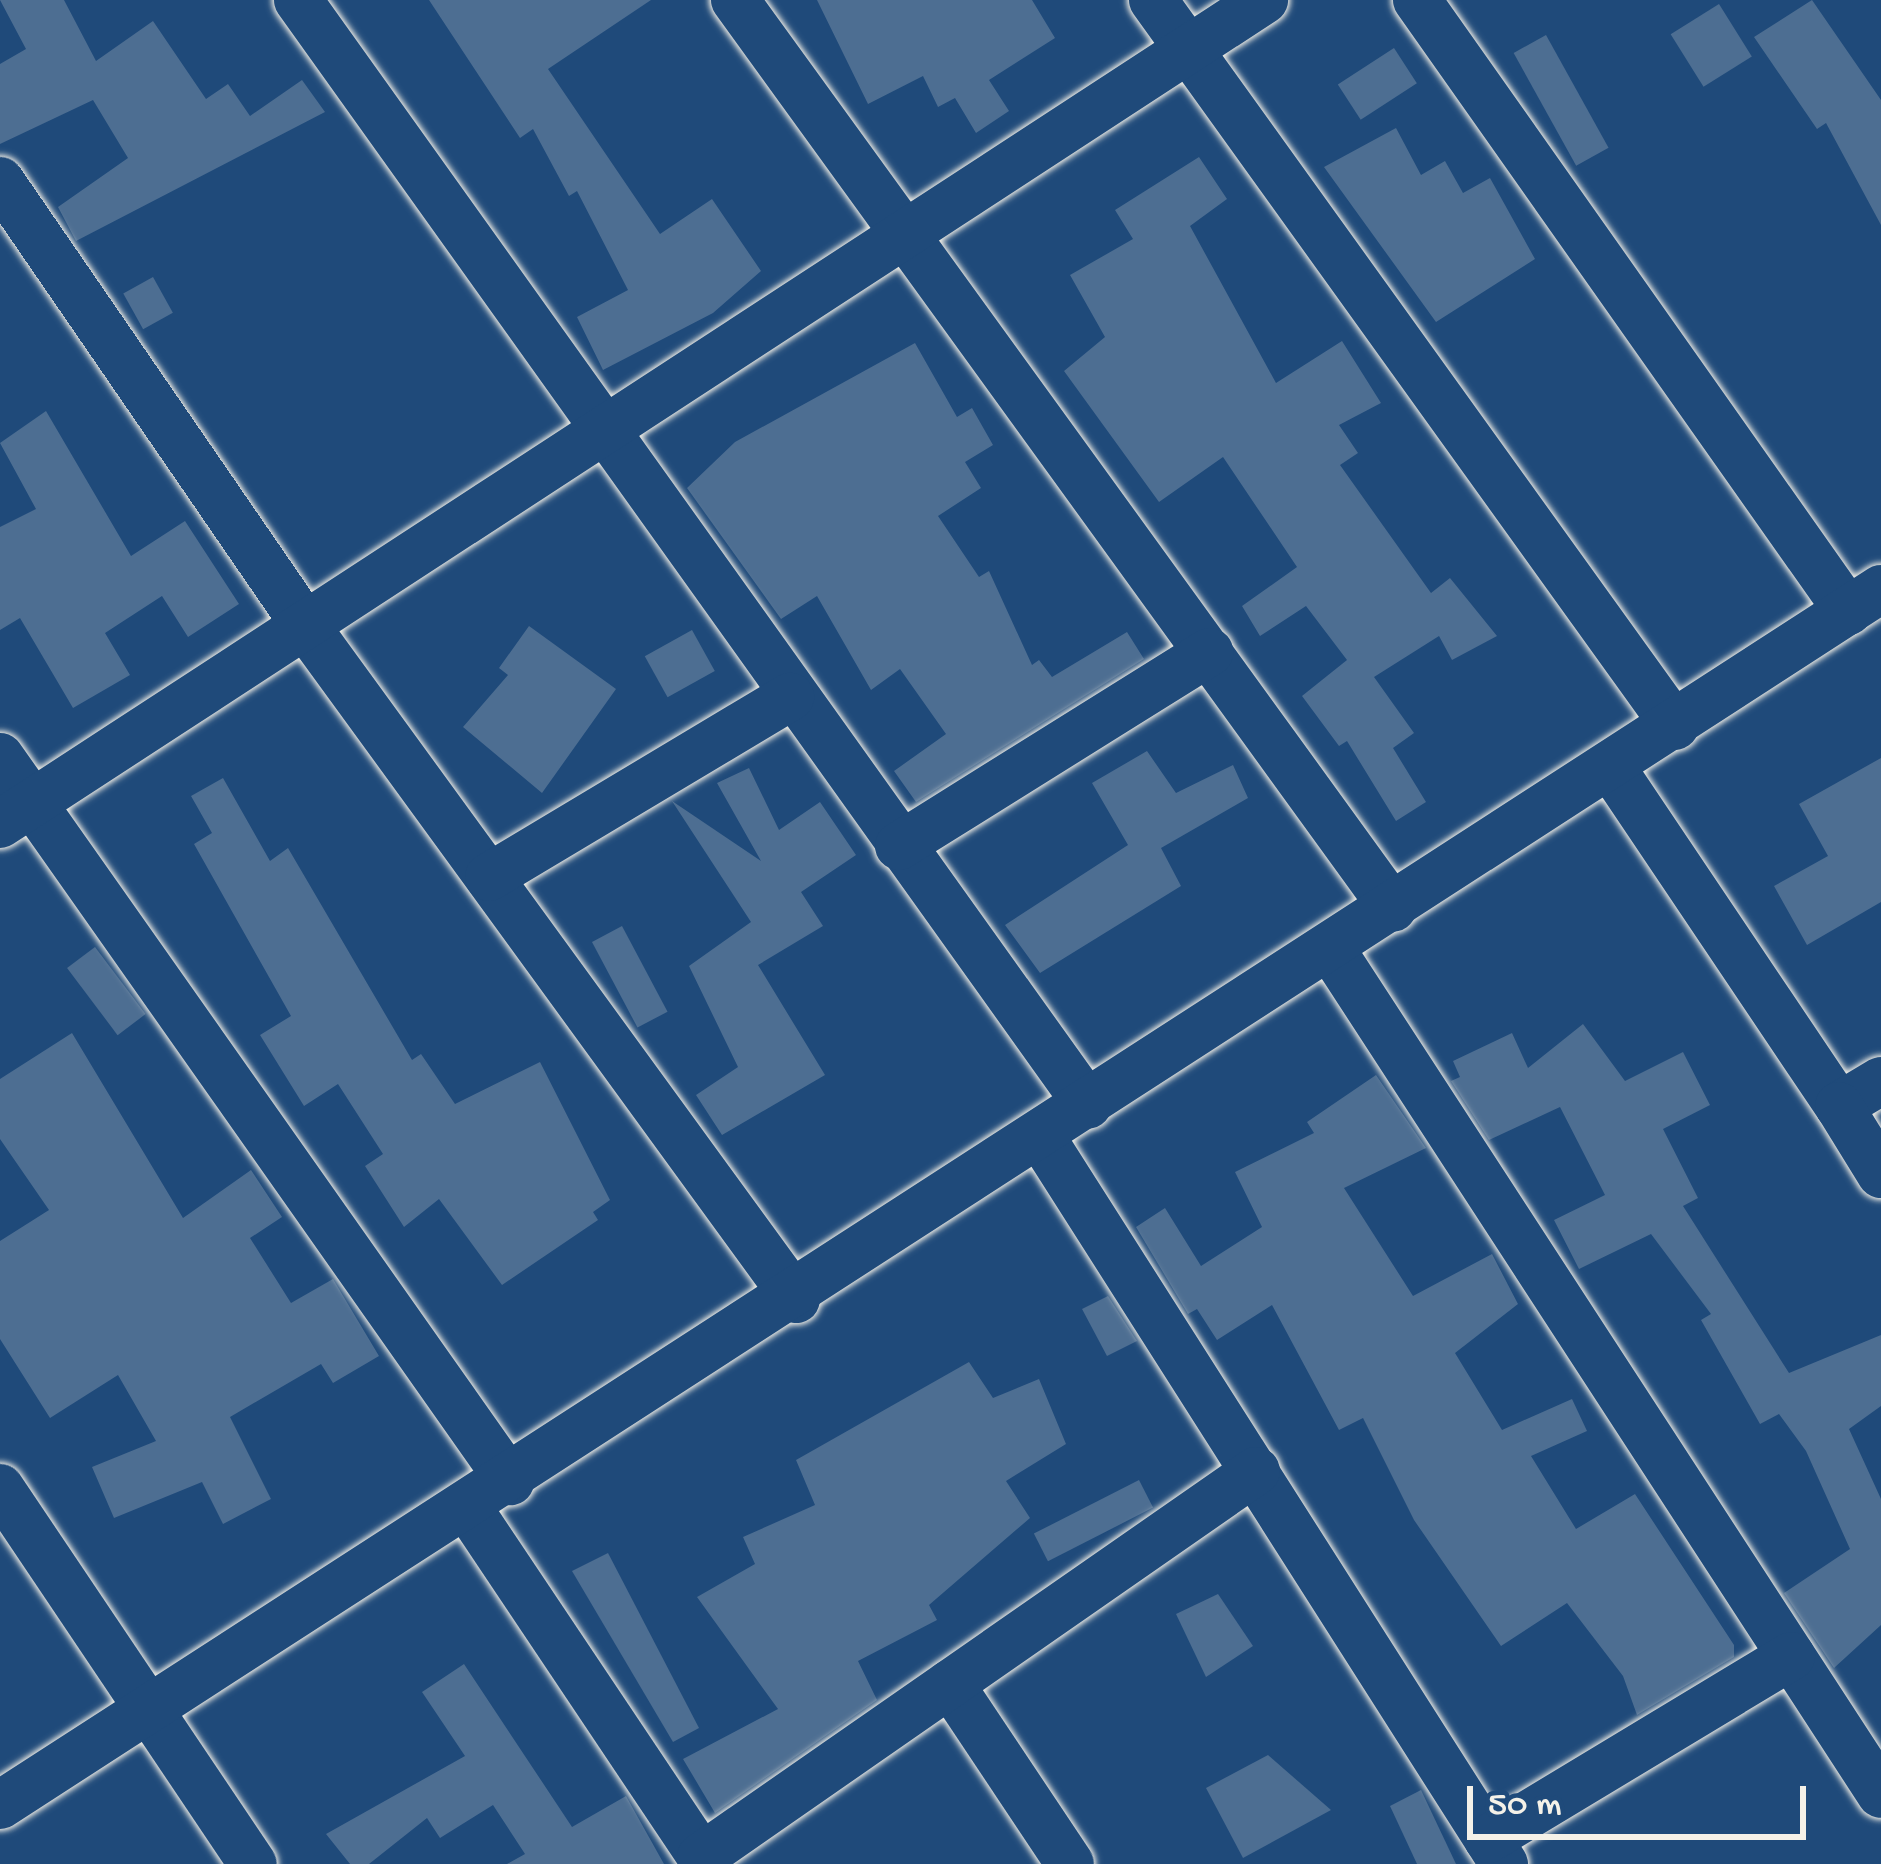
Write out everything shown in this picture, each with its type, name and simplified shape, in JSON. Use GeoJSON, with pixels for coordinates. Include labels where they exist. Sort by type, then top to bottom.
{"type":"FeatureCollection","features":[{"type":"Feature","properties":{"kind":"street"},"geometry":{"type":"LineString","coordinates":[[298,0],[596,429],[1088,1105]]}},
{"type":"Feature","properties":{"kind":"street"},"geometry":{"type":"LineString","coordinates":[[735,0],[1393,908]]}},
{"type":"Feature","properties":{"kind":"street"},"geometry":{"type":"LineString","coordinates":[[1153,0],[1675,726]]}},
{"type":"Feature","properties":{"kind":"street"},"geometry":{"type":"LineString","coordinates":[[16,813],[596,429],[1264,0]]}},
{"type":"Feature","properties":{"kind":"street"},"geometry":{"type":"LineString","coordinates":[[0,1804],[146,1705],[469,1508],[796,1299],[1864,600],[1417,0]]}},
{"type":"Feature","properties":{"kind":"street"},"geometry":{"type":"LineString","coordinates":[[0,181],[305,625],[796,1299]]}},
{"type":"Feature","properties":{"kind":"street"},"geometry":{"type":"LineString","coordinates":[[899,846],[1209,652]]}},
{"type":"Feature","properties":{"kind":"street"},"geometry":{"type":"LineString","coordinates":[[488,877],[790,697]]}},
{"type":"Feature","properties":{"kind":"street"},"geometry":{"type":"LineString","coordinates":[[0,758],[16,813],[510,1481]]}},
{"type":"Feature","properties":{"kind":"street"},"geometry":{"type":"LineString","coordinates":[[1611,767],[1881,1174]]}},
{"type":"Feature","properties":{"kind":"street"},"geometry":{"type":"LineString","coordinates":[[1331,949],[1791,1656],[1867,1740],[1881,1794]]}},
{"type":"Feature","properties":{"kind":"street"},"geometry":{"type":"LineString","coordinates":[[1839,1106],[1881,1081]]}},
{"type":"Feature","properties":{"kind":"street"},"geometry":{"type":"LineString","coordinates":[[1041,1137],[1496,1851],[1791,1656]]}},
{"type":"Feature","properties":{"kind":"street"},"geometry":{"type":"LineString","coordinates":[[469,1508],[704,1860],[1256,1471]]}},
{"type":"Feature","properties":{"kind":"street"},"geometry":{"type":"LineString","coordinates":[[0,1488],[253,1864]]}},
{"type":"Feature","properties":{"kind":"street"},"geometry":{"type":"LineString","coordinates":[[950,1684],[1070,1864]]}},
{"type":"Feature","properties":{"kind":"building"},"geometry":{"type":"Polygon","coordinates":[[[0,0],[64,0],[96,61],[153,21],[206,99],[228,84],[250,116],[302,80],[325,112],[76,241],[58,207],[128,158],[93,100],[0,144],[0,64],[26,49],[0,0]]]}},
{"type":"Feature","properties":{"kind":"building"},"geometry":{"type":"Polygon","coordinates":[[[429,0],[651,0],[548,69],[660,234],[712,199],[761,271],[713,313],[603,370],[577,317],[628,290],[577,191],[569,196],[533,129],[520,138],[429,0]]]}},
{"type":"Feature","properties":{"kind":"building"},"geometry":{"type":"Polygon","coordinates":[[[817,0],[1032,0],[1055,38],[989,80],[1009,111],[976,133],[955,98],[938,107],[923,76],[868,104],[817,0]]]}},
{"type":"Feature","properties":{"kind":"building"},"geometry":{"type":"Polygon","coordinates":[[[1812,0],[1881,100],[1881,225],[1826,123],[1817,129],[1754,37],[1812,0]]]}},
{"type":"Feature","properties":{"kind":"building"},"geometry":{"type":"Polygon","coordinates":[[[1719,4],[1752,57],[1704,87],[1671,34],[1719,4]]]}},
{"type":"Feature","properties":{"kind":"building"},"geometry":{"type":"Polygon","coordinates":[[[1546,35],[1609,148],[1576,166],[1514,53],[1546,35]]]}},
{"type":"Feature","properties":{"kind":"building"},"geometry":{"type":"Polygon","coordinates":[[[1394,48],[1417,83],[1361,120],[1338,84],[1394,48]]]}},
{"type":"Feature","properties":{"kind":"building"},"geometry":{"type":"Polygon","coordinates":[[[1396,128],[1421,175],[1445,161],[1463,193],[1490,178],[1535,259],[1436,322],[1324,167],[1396,128]]]}},
{"type":"Feature","properties":{"kind":"building"},"geometry":{"type":"Polygon","coordinates":[[[1199,157],[1227,199],[1190,226],[1276,383],[1342,341],[1381,403],[1339,425],[1358,453],[1340,465],[1431,593],[1450,578],[1497,636],[1452,660],[1439,636],[1374,677],[1414,733],[1393,748],[1426,802],[1396,821],[1347,741],[1339,746],[1302,696],[1347,660],[1306,606],[1260,636],[1242,606],[1297,567],[1223,457],[1159,502],[1064,371],[1105,337],[1070,275],[1133,239],[1115,210],[1199,157]]]}},
{"type":"Feature","properties":{"kind":"building"},"geometry":{"type":"Polygon","coordinates":[[[153,277],[173,313],[143,329],[123,293],[153,277]]]}},
{"type":"Feature","properties":{"kind":"building"},"geometry":{"type":"Polygon","coordinates":[[[915,343],[957,417],[972,408],[993,445],[965,462],[981,488],[938,516],[979,577],[989,571],[1032,665],[1039,660],[1052,677],[1127,632],[1144,659],[916,802],[894,771],[946,734],[900,669],[871,690],[817,596],[781,619],[687,488],[735,442],[915,343]]]}},
{"type":"Feature","properties":{"kind":"building"},"geometry":{"type":"Polygon","coordinates":[[[46,411],[131,556],[185,521],[239,604],[188,637],[162,596],[105,633],[130,675],[73,708],[20,618],[0,630],[0,527],[36,509],[0,443],[46,411]]]}},
{"type":"Feature","properties":{"kind":"building"},"geometry":{"type":"Polygon","coordinates":[[[529,626],[616,689],[542,793],[463,727],[508,675],[499,668],[529,626]]]}},
{"type":"Feature","properties":{"kind":"building"},"geometry":{"type":"Polygon","coordinates":[[[692,630],[715,671],[668,697],[645,656],[692,630]]]}},
{"type":"Feature","properties":{"kind":"building"},"geometry":{"type":"Polygon","coordinates":[[[1147,751],[1176,793],[1233,765],[1248,798],[1161,848],[1181,886],[1040,973],[1005,925],[1128,845],[1092,783],[1147,751]]]}},
{"type":"Feature","properties":{"kind":"building"},"geometry":{"type":"Polygon","coordinates":[[[1881,758],[1881,902],[1807,945],[1774,886],[1828,856],[1799,804],[1881,758]]]}},
{"type":"Feature","properties":{"kind":"building"},"geometry":{"type":"Polygon","coordinates":[[[749,768],[779,830],[820,802],[856,855],[801,892],[823,926],[758,965],[825,1075],[722,1135],[696,1095],[738,1067],[689,966],[751,922],[672,801],[761,861],[717,783],[749,768]]]}},
{"type":"Feature","properties":{"kind":"building"},"geometry":{"type":"Polygon","coordinates":[[[223,778],[270,861],[288,848],[412,1060],[421,1054],[455,1104],[540,1062],[610,1200],[593,1212],[598,1220],[502,1285],[439,1199],[404,1227],[365,1166],[383,1154],[338,1084],[304,1106],[260,1035],[291,1016],[194,844],[212,833],[191,796],[223,778]]]}},
{"type":"Feature","properties":{"kind":"building"},"geometry":{"type":"Polygon","coordinates":[[[622,926],[668,1012],[638,1028],[592,942],[622,926]]]}},
{"type":"Feature","properties":{"kind":"building"},"geometry":{"type":"Polygon","coordinates":[[[95,947],[146,1014],[118,1035],[67,968],[95,947]]]}},
{"type":"Feature","properties":{"kind":"building"},"geometry":{"type":"Polygon","coordinates":[[[1583,1024],[1625,1081],[1683,1052],[1710,1105],[1663,1129],[1698,1198],[1683,1206],[1789,1373],[1881,1335],[1881,1406],[1849,1429],[1881,1499],[1881,1625],[1834,1668],[1784,1593],[1850,1549],[1806,1451],[1779,1414],[1760,1424],[1701,1320],[1711,1314],[1651,1234],[1579,1269],[1554,1220],[1605,1195],[1560,1107],[1489,1140],[1451,1081],[1460,1077],[1453,1061],[1512,1033],[1528,1068],[1583,1024]]]}},
{"type":"Feature","properties":{"kind":"building"},"geometry":{"type":"Polygon","coordinates":[[[72,1033],[183,1218],[251,1170],[282,1217],[250,1238],[291,1303],[333,1279],[379,1356],[333,1383],[321,1364],[230,1417],[271,1499],[223,1524],[202,1482],[114,1518],[92,1467],[156,1441],[118,1375],[50,1418],[0,1339],[0,1241],[49,1210],[0,1139],[0,1079],[72,1033]]]}},
{"type":"Feature","properties":{"kind":"building"},"geometry":{"type":"Polygon","coordinates":[[[1376,1075],[1426,1148],[1344,1188],[1413,1296],[1492,1254],[1518,1304],[1455,1353],[1502,1430],[1572,1399],[1587,1431],[1531,1456],[1576,1529],[1635,1494],[1734,1645],[1734,1657],[1637,1715],[1623,1676],[1567,1603],[1501,1646],[1414,1520],[1363,1418],[1339,1430],[1272,1305],[1217,1340],[1197,1309],[1188,1314],[1136,1227],[1165,1208],[1201,1266],[1262,1227],[1235,1172],[1314,1133],[1307,1122],[1376,1075]]]}},
{"type":"Feature","properties":{"kind":"building"},"geometry":{"type":"Polygon","coordinates":[[[1108,1296],[1137,1341],[1107,1356],[1082,1309],[1108,1296]]]}},
{"type":"Feature","properties":{"kind":"building"},"geometry":{"type":"Polygon","coordinates":[[[969,1362],[993,1398],[1039,1379],[1066,1444],[1006,1481],[1030,1518],[929,1605],[937,1620],[858,1661],[877,1700],[715,1813],[683,1759],[778,1709],[697,1597],[755,1564],[743,1537],[815,1505],[796,1460],[969,1362]]]}},
{"type":"Feature","properties":{"kind":"building"},"geometry":{"type":"Polygon","coordinates":[[[1139,1480],[1153,1508],[1048,1561],[1034,1534],[1139,1480]]]}},
{"type":"Feature","properties":{"kind":"building"},"geometry":{"type":"Polygon","coordinates":[[[608,1553],[699,1728],[673,1742],[572,1571],[608,1553]]]}},
{"type":"Feature","properties":{"kind":"building"},"geometry":{"type":"Polygon","coordinates":[[[1218,1594],[1253,1646],[1206,1677],[1176,1614],[1218,1594]]]}},
{"type":"Feature","properties":{"kind":"building"},"geometry":{"type":"Polygon","coordinates":[[[464,1664],[572,1827],[626,1796],[664,1864],[507,1864],[525,1854],[493,1805],[440,1838],[427,1818],[369,1864],[350,1864],[326,1834],[465,1756],[422,1692],[464,1664]]]}},
{"type":"Feature","properties":{"kind":"building"},"geometry":{"type":"Polygon","coordinates":[[[1268,1755],[1331,1810],[1243,1858],[1206,1788],[1268,1755]]]}},
{"type":"Feature","properties":{"kind":"building"},"geometry":{"type":"Polygon","coordinates":[[[1421,1790],[1456,1864],[1417,1864],[1390,1806],[1421,1790]]]}}]}
